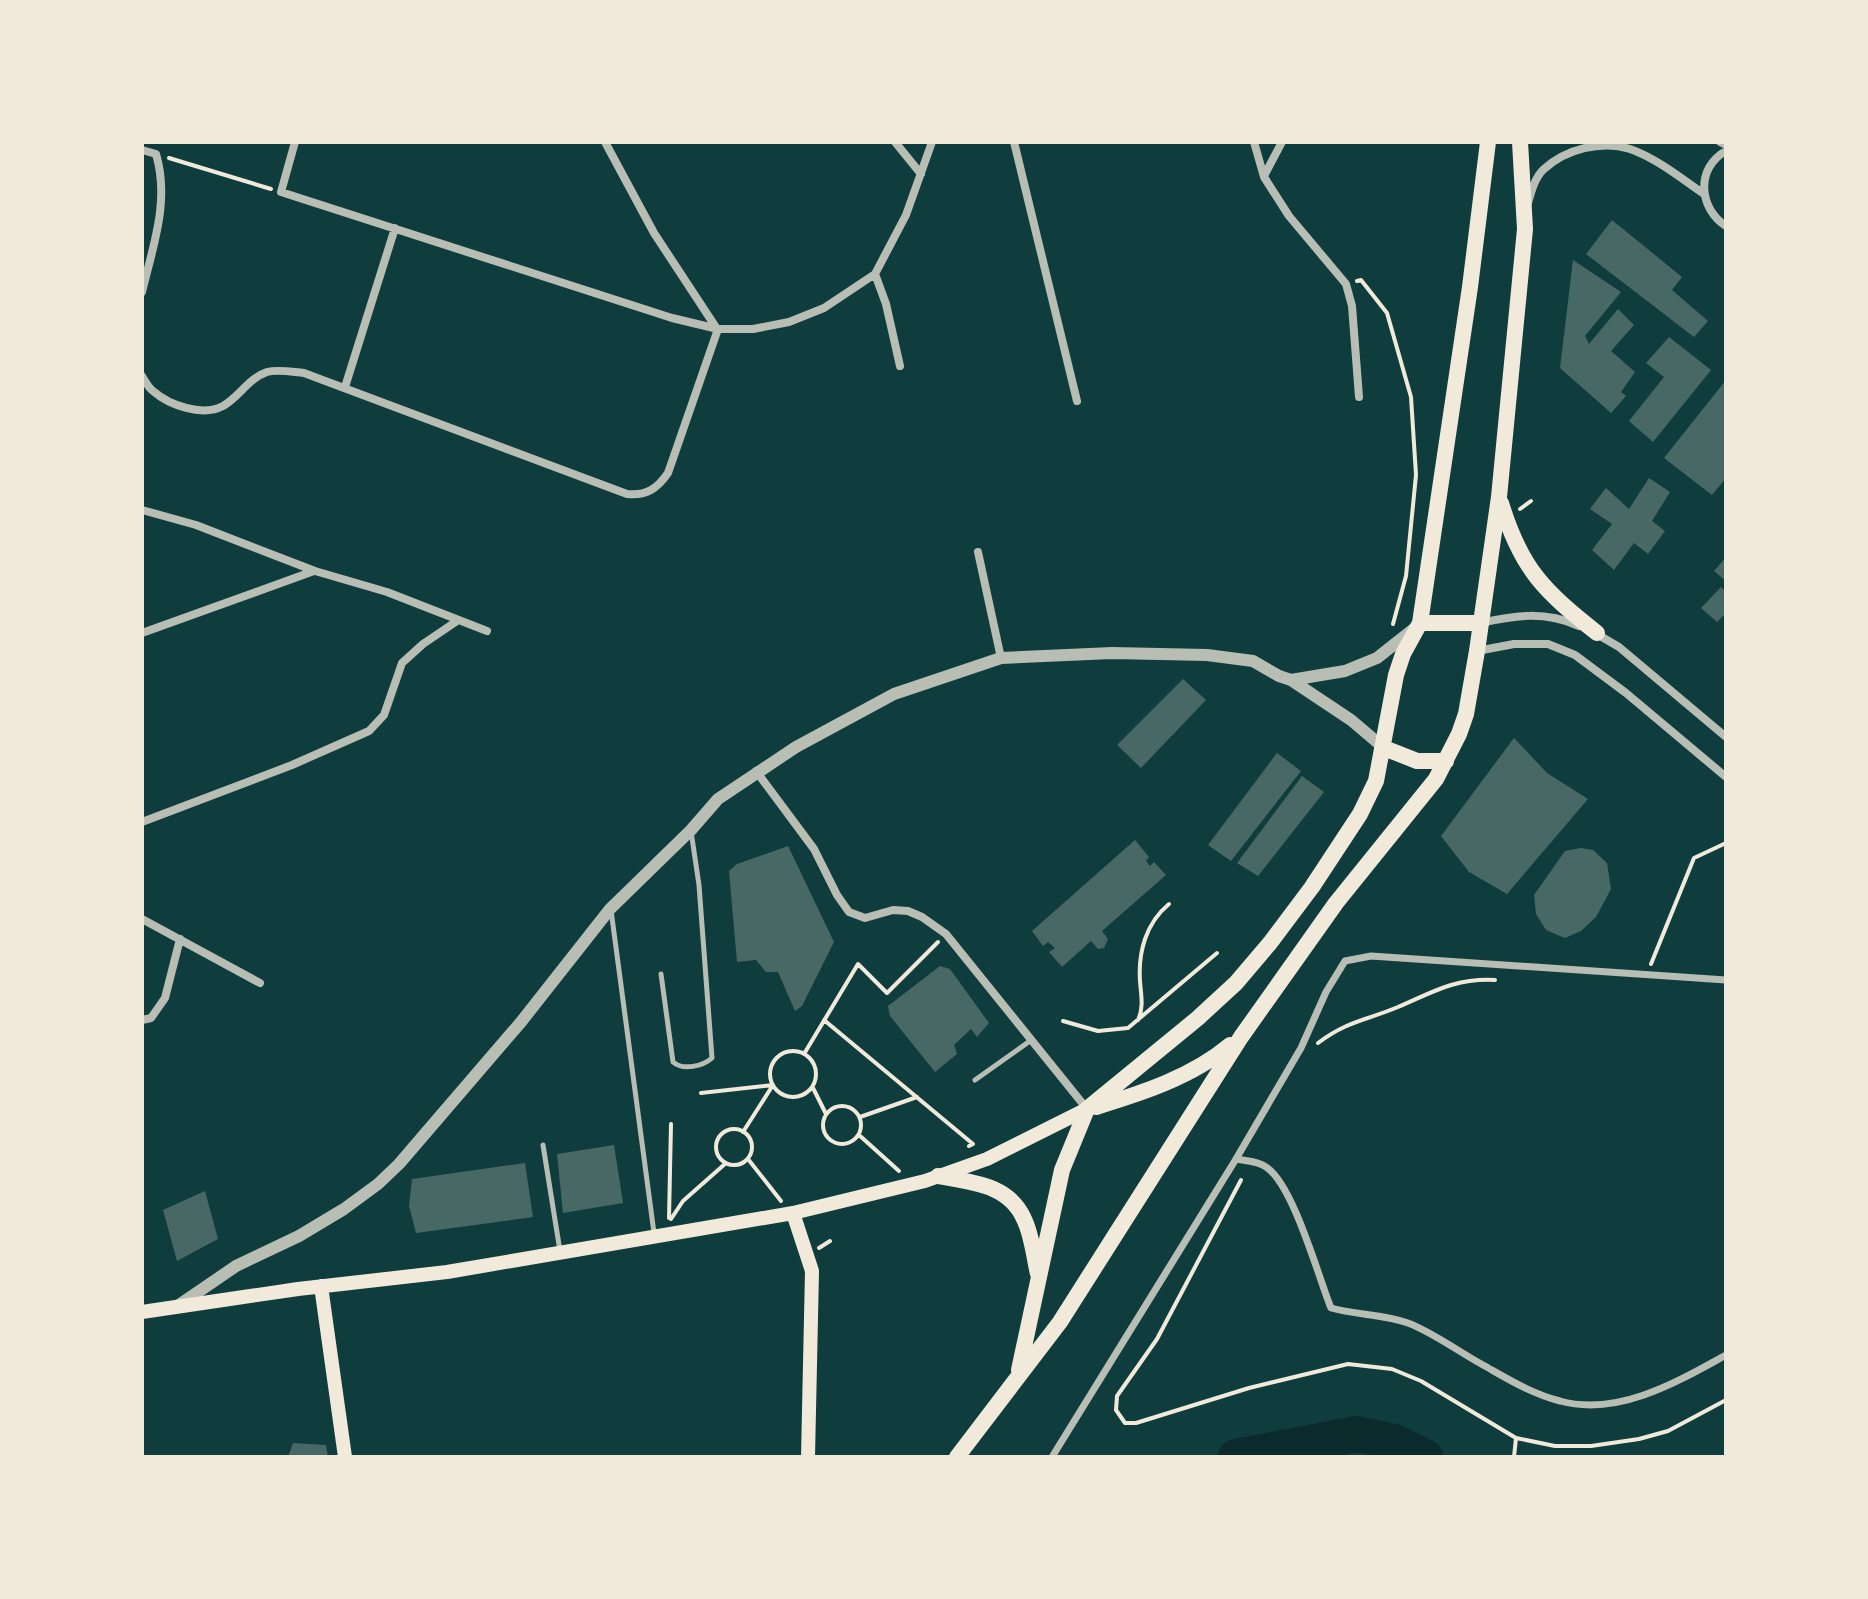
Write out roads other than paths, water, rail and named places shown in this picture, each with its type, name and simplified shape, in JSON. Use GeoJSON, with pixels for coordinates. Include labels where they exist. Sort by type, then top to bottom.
{"type":"FeatureCollection","features":[{"type":"Feature","properties":{"kind":"main road"},"geometry":{"type":"LineString","coordinates":[[1018,1375],[1062,1170],[1087,1109],[1236,983],[1312,887],[1360,814],[1376,781],[1396,675],[1403,654],[1420,623],[1470,287],[1488,142]]}},
{"type":"Feature","properties":{"kind":"main road"},"geometry":{"type":"LineString","coordinates":[[957,1457],[1060,1322],[1241,1037],[1336,903],[1422,796],[1446,761],[1466,714],[1499,497],[1525,215],[1520,142]]}},
{"type":"Feature","properties":{"kind":"main road"},"geometry":{"type":"LineString","coordinates":[[1499,497],[1526,566],[1554,598],[1597,633]]}},
{"type":"Feature","properties":{"kind":"main road"},"geometry":{"type":"LineString","coordinates":[[1420,623],[1480,623]]}},
{"type":"Feature","properties":{"kind":"main road"},"geometry":{"type":"LineString","coordinates":[[1384,748],[1417,761],[1446,761]]}},
{"type":"Feature","properties":{"kind":"main road"},"geometry":{"type":"LineString","coordinates":[[142,1312],[321,1286],[421,1276],[654,1238],[938,1176],[987,1159],[1087,1109],[1138,1094],[1173,1079],[1218,1055],[1241,1037]]}},
{"type":"Feature","properties":{"kind":"main road"},"geometry":{"type":"LineString","coordinates":[[938,1176],[984,1185],[1001,1192],[1015,1204],[1025,1219],[1039,1281]]}},
{"type":"Feature","properties":{"kind":"main road"},"geometry":{"type":"LineString","coordinates":[[786,1210],[812,1271],[808,1457]]}},
{"type":"Feature","properties":{"kind":"main road"},"geometry":{"type":"LineString","coordinates":[[321,1286],[345,1457]]}},
{"type":"Feature","properties":{"kind":"street"},"geometry":{"type":"LineString","coordinates":[[295,142],[281,192],[672,318],[718,329],[753,329],[789,322],[824,308],[875,274],[906,215],[932,142]]}},
{"type":"Feature","properties":{"kind":"street"},"geometry":{"type":"LineString","coordinates":[[895,142],[921,174]]}},
{"type":"Feature","properties":{"kind":"street"},"geometry":{"type":"LineString","coordinates":[[1014,142],[1077,401]]}},
{"type":"Feature","properties":{"kind":"street"},"geometry":{"type":"LineString","coordinates":[[1254,142],[1264,177],[1289,216],[1346,284],[1353,320],[1359,397]]}},
{"type":"Feature","properties":{"kind":"street"},"geometry":{"type":"LineString","coordinates":[[1264,177],[1282,142]]}},
{"type":"Feature","properties":{"kind":"street"},"geometry":{"type":"LineString","coordinates":[[1720,142],[1726,145]]}},
{"type":"Feature","properties":{"kind":"street"},"geometry":{"type":"LineString","coordinates":[[607,144],[654,233],[718,329]]}},
{"type":"Feature","properties":{"kind":"street"},"geometry":{"type":"LineString","coordinates":[[1525,215],[1532,189],[1542,170],[1572,151],[1586,148],[1614,146],[1631,150],[1704,194]]}},
{"type":"Feature","properties":{"kind":"street"},"geometry":{"type":"LineString","coordinates":[[142,150],[156,154],[163,176],[163,200],[142,292]]}},
{"type":"Feature","properties":{"kind":"street"},"geometry":{"type":"LineString","coordinates":[[1726,151],[1710,166],[1704,194],[1707,207],[1726,226]]}},
{"type":"Feature","properties":{"kind":"street"},"geometry":{"type":"LineString","coordinates":[[345,387],[395,228]]}},
{"type":"Feature","properties":{"kind":"street"},"geometry":{"type":"LineString","coordinates":[[875,274],[886,304],[900,366]]}},
{"type":"Feature","properties":{"kind":"street"},"geometry":{"type":"LineString","coordinates":[[142,376],[152,390],[174,403],[199,411],[225,405],[256,378],[277,371],[304,373],[627,494],[637,495],[654,490],[668,473],[718,329]]}},
{"type":"Feature","properties":{"kind":"street"},"geometry":{"type":"LineString","coordinates":[[142,510],[196,525],[315,571],[387,592],[487,631]]}},
{"type":"Feature","properties":{"kind":"street"},"geometry":{"type":"LineString","coordinates":[[978,552],[1001,658]]}},
{"type":"Feature","properties":{"kind":"street"},"geometry":{"type":"LineString","coordinates":[[142,633],[315,571]]}},
{"type":"Feature","properties":{"kind":"street"},"geometry":{"type":"LineString","coordinates":[[1480,623],[1524,615],[1545,615],[1597,633],[1619,647],[1726,737]]}},
{"type":"Feature","properties":{"kind":"street"},"geometry":{"type":"LineString","coordinates":[[142,822],[292,765],[369,731],[384,715],[402,663],[457,621]]}},
{"type":"Feature","properties":{"kind":"street"},"geometry":{"type":"LineString","coordinates":[[1291,680],[1345,671],[1377,658],[1420,623]]}},
{"type":"Feature","properties":{"kind":"street"},"geometry":{"type":"LineString","coordinates":[[1477,651],[1514,644],[1548,644],[1575,655],[1626,693],[1726,777]]}},
{"type":"Feature","properties":{"kind":"street"},"geometry":{"type":"LineString","coordinates":[[179,1305],[236,1266],[310,1229],[378,1184],[399,1164],[521,1022],[610,909],[691,830],[718,799],[796,747],[894,694],[1001,658],[1112,653],[1207,655],[1253,661],[1291,680],[1351,720],[1384,748]]}},
{"type":"Feature","properties":{"kind":"street"},"geometry":{"type":"LineString","coordinates":[[756,771],[814,849],[849,912],[865,918],[893,910],[908,911],[946,934],[1087,1109]]}},
{"type":"Feature","properties":{"kind":"street"},"geometry":{"type":"LineString","coordinates":[[142,919],[260,983]]}},
{"type":"Feature","properties":{"kind":"street"},"geometry":{"type":"LineString","coordinates":[[142,1020],[151,1018],[165,998],[180,939]]}},
{"type":"Feature","properties":{"kind":"street"},"geometry":{"type":"LineString","coordinates":[[1052,1457],[1236,1159],[1301,1048],[1326,992],[1345,961],[1371,956],[1726,980]]}},
{"type":"Feature","properties":{"kind":"street"},"geometry":{"type":"LineString","coordinates":[[1236,1159],[1269,1168],[1284,1188],[1331,1308],[1383,1315],[1411,1324],[1539,1395],[1583,1405],[1620,1401],[1653,1393],[1726,1355]]}},
{"type":"Feature","properties":{"kind":"street"},"geometry":{"type":"LineString","coordinates":[[142,1312],[142,1318]]}},
{"type":"Feature","properties":{"kind":"lane"},"geometry":{"type":"LineString","coordinates":[[661,974],[673,1062],[684,1067],[709,1061],[712,1058],[699,885],[691,830]]}},
{"type":"Feature","properties":{"kind":"lane"},"geometry":{"type":"LineString","coordinates":[[610,909],[654,1238]]}},
{"type":"Feature","properties":{"kind":"lane"},"geometry":{"type":"LineString","coordinates":[[975,1080],[1030,1041]]}},
{"type":"Feature","properties":{"kind":"lane"},"geometry":{"type":"LineString","coordinates":[[543,1145],[560,1254]]}},
{"type":"Feature","properties":{"kind":"waterway"},"geometry":{"type":"LineString","coordinates":[[1236,1457],[1357,1434],[1395,1442],[1425,1457]]}}]}
